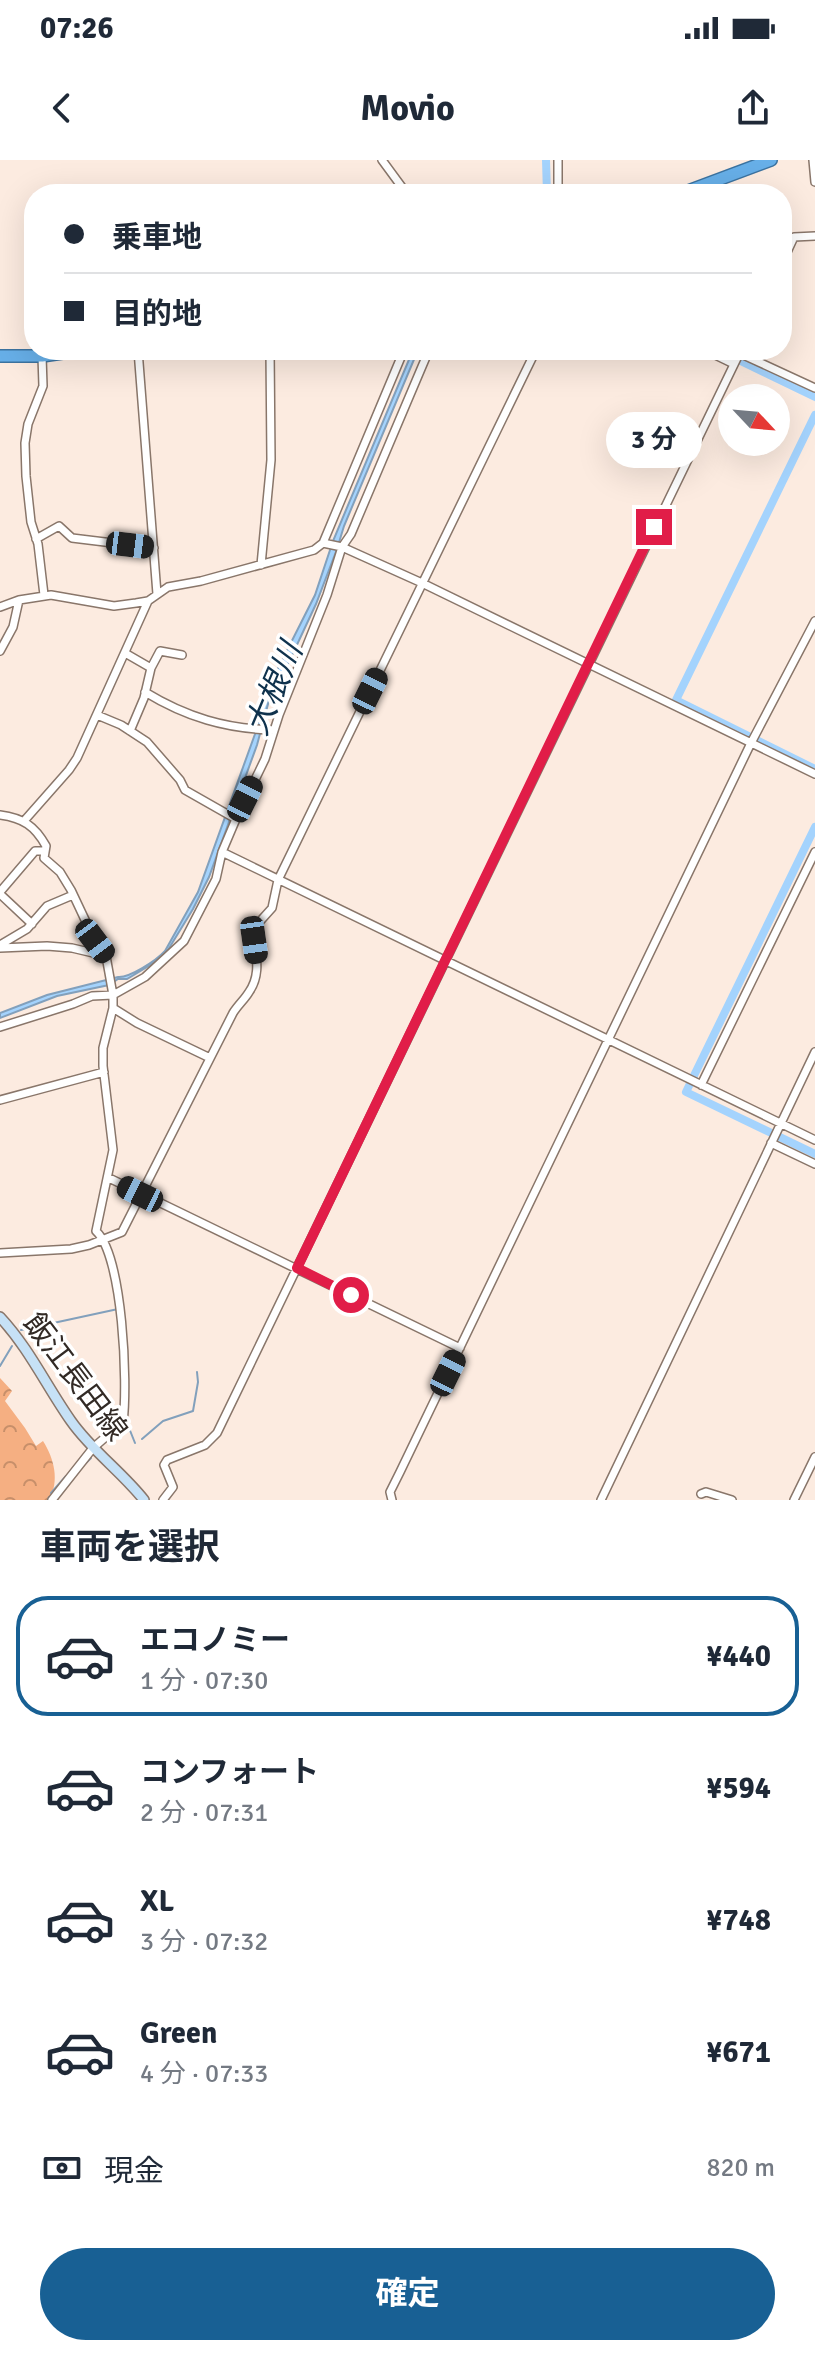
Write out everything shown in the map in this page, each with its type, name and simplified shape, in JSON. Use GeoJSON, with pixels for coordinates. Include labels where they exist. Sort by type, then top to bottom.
{"type":"FeatureCollection","features":[{"type":"Feature","properties":{"kind":"highway"},"geometry":{"type":"LineString","coordinates":[[702,184],[741,166],[771,160]]}},
{"type":"Feature","properties":{"kind":"highway"},"geometry":{"type":"LineString","coordinates":[[0,356],[24,356]]}},
{"type":"Feature","properties":{"kind":"main road","name":"飯江長田線"},"geometry":{"type":"LineString","coordinates":[[0,1317],[18,1338],[71,1422],[144,1500]]}},
{"type":"Feature","properties":{"kind":"street"},"geometry":{"type":"LineString","coordinates":[[382,160],[400,184]]}},
{"type":"Feature","properties":{"kind":"street"},"geometry":{"type":"LineString","coordinates":[[558,160],[558,184]]}},
{"type":"Feature","properties":{"kind":"street"},"geometry":{"type":"LineString","coordinates":[[813,160],[815,182]]}},
{"type":"Feature","properties":{"kind":"street"},"geometry":{"type":"LineString","coordinates":[[792,241],[794,237],[815,236]]}},
{"type":"Feature","properties":{"kind":"street"},"geometry":{"type":"LineString","coordinates":[[42,360],[43,386],[28,424],[25,443],[31,522],[44,595]]}},
{"type":"Feature","properties":{"kind":"street"},"geometry":{"type":"LineString","coordinates":[[139,360],[157,594]]}},
{"type":"Feature","properties":{"kind":"street"},"geometry":{"type":"LineString","coordinates":[[261,565],[271,460],[270,360]]}},
{"type":"Feature","properties":{"kind":"street"},"geometry":{"type":"LineString","coordinates":[[24,821],[77,758],[148,601],[168,587],[261,565],[314,550],[324,543],[400,360]]}},
{"type":"Feature","properties":{"kind":"street"},"geometry":{"type":"LineString","coordinates":[[0,1027],[92,996],[113,995],[145,977],[184,941],[216,879],[234,818],[265,759],[342,547],[351,534],[425,360]]}},
{"type":"Feature","properties":{"kind":"street"},"geometry":{"type":"LineString","coordinates":[[0,1253],[71,1249],[122,1232],[233,1013],[257,979],[254,928],[272,908],[278,880],[531,360]]}},
{"type":"Feature","properties":{"kind":"street"},"geometry":{"type":"LineString","coordinates":[[163,1500],[173,1487],[164,1465],[167,1460],[213,1439],[737,360]]}},
{"type":"Feature","properties":{"kind":"street"},"geometry":{"type":"LineString","coordinates":[[745,360],[815,388]]}},
{"type":"Feature","properties":{"kind":"street"},"geometry":{"type":"LineString","coordinates":[[36,539],[59,526],[72,538],[154,548]]}},
{"type":"Feature","properties":{"kind":"street"},"geometry":{"type":"LineString","coordinates":[[324,543],[342,547],[422,583],[815,774]]}},
{"type":"Feature","properties":{"kind":"street"},"geometry":{"type":"LineString","coordinates":[[0,607],[44,595],[114,606],[148,601]]}},
{"type":"Feature","properties":{"kind":"street"},"geometry":{"type":"LineString","coordinates":[[0,651],[13,627],[19,600]]}},
{"type":"Feature","properties":{"kind":"street"},"geometry":{"type":"LineString","coordinates":[[392,1500],[390,1492],[751,743],[815,621]]}},
{"type":"Feature","properties":{"kind":"street"},"geometry":{"type":"LineString","coordinates":[[130,731],[151,668],[160,651],[182,655]]}},
{"type":"Feature","properties":{"kind":"street"},"geometry":{"type":"LineString","coordinates":[[125,653],[151,668]]}},
{"type":"Feature","properties":{"kind":"street"},"geometry":{"type":"LineString","coordinates":[[145,692],[172,709],[202,720],[274,730]]}},
{"type":"Feature","properties":{"kind":"street"},"geometry":{"type":"LineString","coordinates":[[97,715],[147,742],[185,790],[234,818]]}},
{"type":"Feature","properties":{"kind":"street"},"geometry":{"type":"LineString","coordinates":[[0,815],[24,821],[38,831],[46,846],[44,858],[60,872],[95,941],[106,956],[113,995],[113,1008],[103,1048],[113,1150],[96,1231],[104,1238],[109,1253],[121,1308],[126,1400],[123,1422],[93,1448],[52,1500]]}},
{"type":"Feature","properties":{"kind":"street"},"geometry":{"type":"LineString","coordinates":[[32,924],[0,893],[35,851],[45,851]]}},
{"type":"Feature","properties":{"kind":"street"},"geometry":{"type":"LineString","coordinates":[[222,852],[815,1140]]}},
{"type":"Feature","properties":{"kind":"street"},"geometry":{"type":"LineString","coordinates":[[701,1085],[815,852]]}},
{"type":"Feature","properties":{"kind":"street"},"geometry":{"type":"LineString","coordinates":[[0,946],[32,924],[47,906],[73,895]]}},
{"type":"Feature","properties":{"kind":"street"},"geometry":{"type":"LineString","coordinates":[[0,946],[60,947],[106,956]]}},
{"type":"Feature","properties":{"kind":"street"},"geometry":{"type":"LineString","coordinates":[[113,1008],[210,1058]]}},
{"type":"Feature","properties":{"kind":"street"},"geometry":{"type":"LineString","coordinates":[[601,1500],[815,1052]]}},
{"type":"Feature","properties":{"kind":"street"},"geometry":{"type":"LineString","coordinates":[[0,1100],[104,1072]]}},
{"type":"Feature","properties":{"kind":"street"},"geometry":{"type":"LineString","coordinates":[[771,1143],[815,1164]]}},
{"type":"Feature","properties":{"kind":"street"},"geometry":{"type":"LineString","coordinates":[[109,1178],[460,1348]]}},
{"type":"Feature","properties":{"kind":"street"},"geometry":{"type":"LineString","coordinates":[[794,1500],[815,1457]]}},
{"type":"Feature","properties":{"kind":"street"},"geometry":{"type":"LineString","coordinates":[[701,1494],[706,1492],[732,1500]]}},
{"type":"Feature","properties":{"kind":"green space"},"geometry":{"type":"Polygon","coordinates":[[[0,1378],[12,1391],[5,1401],[36,1446],[43,1441],[50,1455],[55,1477],[49,1500],[0,1500],[0,1378]]]}},
{"type":"Feature","properties":{"kind":"water","name":"大根川"},"geometry":{"type":"Polygon","coordinates":[[[409,360],[414,360],[344,526],[316,604],[271,693],[257,745],[209,877],[168,950],[157,961],[127,979],[57,996],[0,1018],[0,1013],[47,995],[129,975],[165,951],[198,892],[255,734],[265,694],[315,595],[333,541],[409,360]]]}},
{"type":"Feature","properties":{"kind":"waterway"},"geometry":{"type":"LineString","coordinates":[[546,160],[547,184]]}},
{"type":"Feature","properties":{"kind":"waterway"},"geometry":{"type":"LineString","coordinates":[[739,360],[815,397]]}},
{"type":"Feature","properties":{"kind":"waterway"},"geometry":{"type":"LineString","coordinates":[[815,415],[676,700],[815,769]]}},
{"type":"Feature","properties":{"kind":"waterway"},"geometry":{"type":"LineString","coordinates":[[815,827],[686,1092],[815,1154]]}},
{"type":"Feature","properties":{"kind":"waterway"},"geometry":{"type":"LineString","coordinates":[[21,1330],[118,1309]]}},
{"type":"Feature","properties":{"kind":"waterway"},"geometry":{"type":"LineString","coordinates":[[0,1366],[12,1346]]}},
{"type":"Feature","properties":{"kind":"waterway"},"geometry":{"type":"LineString","coordinates":[[142,1439],[163,1421],[193,1411],[197,1372]]}},
{"type":"Feature","properties":{"kind":"waterway"},"geometry":{"type":"LineString","coordinates":[[121,1429],[129,1428],[135,1443]]}},
{"type":"Feature","properties":{"kind":"waterway"},"geometry":{"type":"LineString","coordinates":[[83,1466],[91,1458]]}},
{"type":"Feature","properties":{"kind":"waterway"},"geometry":{"type":"LineString","coordinates":[[51,1493],[66,1476]]}},
{"type":"Feature","properties":{"kind":"route"},"geometry":{"type":"LineString","coordinates":[[351,1295],[297,1268],[654,527]]}}]}
